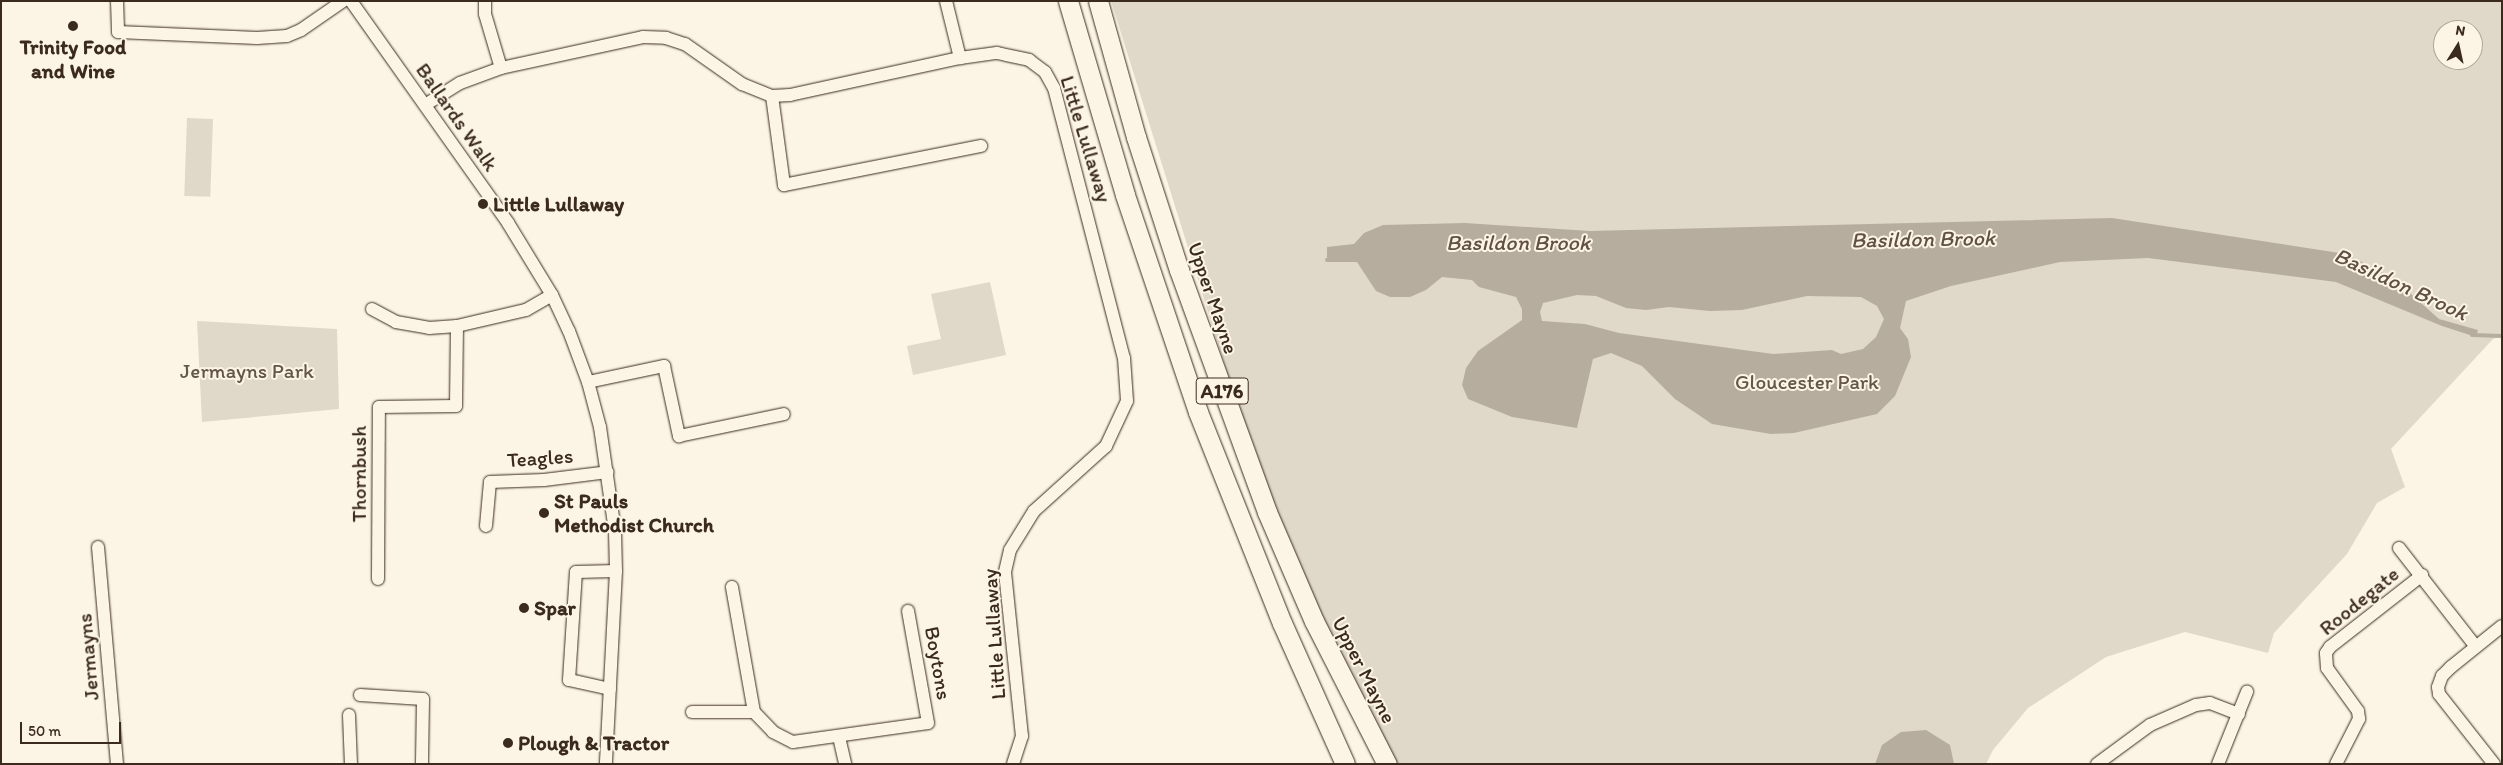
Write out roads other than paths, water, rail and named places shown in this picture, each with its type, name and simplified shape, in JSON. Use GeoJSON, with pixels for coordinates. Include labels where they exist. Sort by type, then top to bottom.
{"type":"FeatureCollection","features":[{"type":"Feature","properties":{"kind":"main road","name":"A176"},"geometry":{"type":"LineString","coordinates":[[1068,1],[1125,195],[1198,412],[1278,614],[1345,764]]}},
{"type":"Feature","properties":{"kind":"main road","name":"Upper Mayne"},"geometry":{"type":"LineString","coordinates":[[1098,1],[1136,137],[1179,270],[1264,503],[1314,621],[1387,764]]}},
{"type":"Feature","properties":{"kind":"street"},"geometry":{"type":"LineString","coordinates":[[117,1],[118,32],[257,38],[287,36],[301,30],[343,1]]}},
{"type":"Feature","properties":{"kind":"street","name":"Ballards Walk"},"geometry":{"type":"LineString","coordinates":[[351,1],[508,223],[552,295],[570,331],[588,382],[608,472],[616,571],[606,764]]}},
{"type":"Feature","properties":{"kind":"street"},"geometry":{"type":"LineString","coordinates":[[485,1],[485,14],[501,68]]}},
{"type":"Feature","properties":{"kind":"street"},"geometry":{"type":"LineString","coordinates":[[946,1],[960,58]]}},
{"type":"Feature","properties":{"kind":"street","name":"Little Lullaway"},"geometry":{"type":"LineString","coordinates":[[425,105],[460,83],[501,68],[643,37],[666,38],[702,55],[742,84],[772,96],[790,95],[960,58],[997,53],[1029,60],[1045,72],[1054,88],[1124,358],[1126,401],[1106,446],[1034,511],[1010,550],[1005,572],[1022,736],[1013,764]]}},
{"type":"Feature","properties":{"kind":"street"},"geometry":{"type":"LineString","coordinates":[[772,96],[784,185],[981,146]]}},
{"type":"Feature","properties":{"kind":"street"},"geometry":{"type":"LineString","coordinates":[[372,309],[396,322],[429,328],[457,326],[526,310],[552,295]]}},
{"type":"Feature","properties":{"kind":"street","name":"Thornbush"},"geometry":{"type":"LineString","coordinates":[[378,579],[379,407],[456,406],[457,326]]}},
{"type":"Feature","properties":{"kind":"street"},"geometry":{"type":"LineString","coordinates":[[588,382],[664,366],[679,436],[784,414]]}},
{"type":"Feature","properties":{"kind":"street","name":"Teagles"},"geometry":{"type":"LineString","coordinates":[[486,526],[490,482],[544,480],[608,472]]}},
{"type":"Feature","properties":{"kind":"street","name":"Jermayns"},"geometry":{"type":"LineString","coordinates":[[98,548],[117,764]]}},
{"type":"Feature","properties":{"kind":"street","name":"Roodegate"},"geometry":{"type":"LineString","coordinates":[[2399,548],[2476,646]]}},
{"type":"Feature","properties":{"kind":"street"},"geometry":{"type":"LineString","coordinates":[[610,689],[570,680],[576,572],[616,571]]}},
{"type":"Feature","properties":{"kind":"street","name":"Roodegate"},"geometry":{"type":"LineString","coordinates":[[2336,764],[2359,720],[2358,711],[2327,668],[2326,653],[2330,647],[2422,575]]}},
{"type":"Feature","properties":{"kind":"street"},"geometry":{"type":"LineString","coordinates":[[692,712],[754,712],[732,587]]}},
{"type":"Feature","properties":{"kind":"street","name":"Boytons"},"geometry":{"type":"LineString","coordinates":[[754,712],[773,732],[793,742],[839,737],[928,722],[908,611]]}},
{"type":"Feature","properties":{"kind":"street"},"geometry":{"type":"LineString","coordinates":[[2494,764],[2438,694],[2442,676],[2502,626]]}},
{"type":"Feature","properties":{"kind":"street"},"geometry":{"type":"LineString","coordinates":[[2218,764],[2247,692]]}},
{"type":"Feature","properties":{"kind":"street"},"geometry":{"type":"LineString","coordinates":[[360,695],[423,699],[422,764]]}},
{"type":"Feature","properties":{"kind":"street"},"geometry":{"type":"LineString","coordinates":[[2097,764],[2150,724],[2196,705],[2210,703],[2239,714]]}},
{"type":"Feature","properties":{"kind":"street"},"geometry":{"type":"LineString","coordinates":[[349,715],[351,764]]}},
{"type":"Feature","properties":{"kind":"street"},"geometry":{"type":"LineString","coordinates":[[839,737],[845,764]]}},
{"type":"Feature","properties":{"kind":"water"},"geometry":{"type":"Polygon","coordinates":[[[2112,218],[2346,254],[2393,278],[2439,319],[2478,330],[2476,337],[2442,326],[2336,282],[2148,258],[2060,262],[1951,286],[1906,301],[1900,328],[1908,339],[1911,357],[1895,396],[1877,414],[1794,433],[1771,434],[1712,424],[1675,399],[1642,366],[1611,353],[1593,359],[1577,428],[1512,417],[1468,399],[1462,385],[1466,368],[1478,351],[1522,320],[1522,309],[1516,297],[1479,287],[1472,280],[1442,277],[1426,290],[1410,297],[1390,297],[1376,291],[1355,259],[1327,260],[1327,247],[1354,244],[1364,233],[1383,225],[1465,223],[1590,231],[2112,218]],[[1577,295],[1543,303],[1540,312],[1542,321],[1585,324],[1619,333],[1773,354],[1832,350],[1841,354],[1863,349],[1876,337],[1884,319],[1877,306],[1861,297],[1807,296],[1742,310],[1710,311],[1669,307],[1646,310],[1626,308],[1596,296],[1577,295]]]}},
{"type":"Feature","properties":{"kind":"water"},"geometry":{"type":"Polygon","coordinates":[[[1926,730],[1950,745],[1954,764],[1875,764],[1882,745],[1901,732],[1926,730]]]}},
{"type":"Feature","properties":{"kind":"waterway","name":"Basildon Brook"},"geometry":{"type":"LineString","coordinates":[[1327,260],[1360,260]]}},
{"type":"Feature","properties":{"kind":"waterway","name":"Basildon Brook"},"geometry":{"type":"LineString","coordinates":[[2472,335],[2502,336]]}},
{"type":"Feature","properties":{"kind":"place","name":"Trinity Food and Wine"},"geometry":{"type":"Point","coordinates":[73,26]}},
{"type":"Feature","properties":{"kind":"place","name":"Little Lullaway"},"geometry":{"type":"Point","coordinates":[483,204]}},
{"type":"Feature","properties":{"kind":"place","name":"St Pauls Methodist Church"},"geometry":{"type":"Point","coordinates":[544,513]}},
{"type":"Feature","properties":{"kind":"place","name":"Spar"},"geometry":{"type":"Point","coordinates":[524,608]}},
{"type":"Feature","properties":{"kind":"place","name":"Plough & Tractor"},"geometry":{"type":"Point","coordinates":[508,743]}},
{"type":"Feature","properties":{"kind":"park label","name":"Jermayns Park"},"geometry":{"type":"Point","coordinates":[247,371]}},
{"type":"Feature","properties":{"kind":"park label","name":"Gloucester Park"},"geometry":{"type":"Point","coordinates":[1807,382]}}]}
